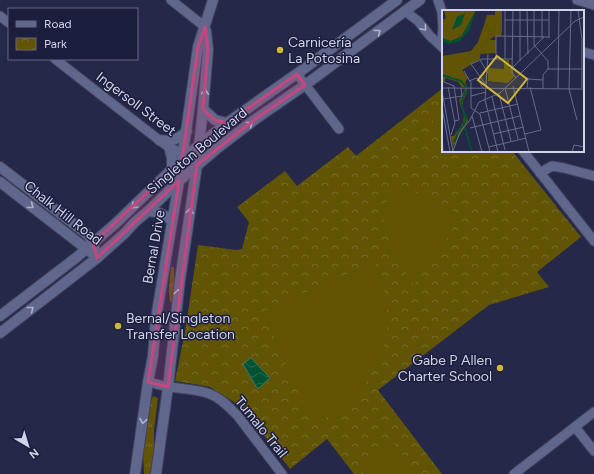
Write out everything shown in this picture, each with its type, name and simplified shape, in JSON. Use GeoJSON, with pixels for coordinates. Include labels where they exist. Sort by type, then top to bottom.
{"type":"FeatureCollection","features":[{"type":"Feature","properties":{"kind":"street"},"geometry":{"type":"LineString","coordinates":[[171,0],[205,27]]}},
{"type":"Feature","properties":{"kind":"street","name":"Bernal Drive"},"geometry":{"type":"LineString","coordinates":[[135,474],[153,356],[156,318],[183,157],[198,47],[213,0]]}},
{"type":"Feature","properties":{"kind":"street","name":"Singleton Boulevard"},"geometry":{"type":"LineString","coordinates":[[0,316],[116,223],[183,157],[227,123],[297,74],[397,0]]}},
{"type":"Feature","properties":{"kind":"street","name":"Singleton Boulevard"},"geometry":{"type":"LineString","coordinates":[[0,333],[97,258],[197,165],[257,118],[305,86],[420,0]]}},
{"type":"Feature","properties":{"kind":"street"},"geometry":{"type":"LineString","coordinates":[[438,0],[442,12]]}},
{"type":"Feature","properties":{"kind":"street"},"geometry":{"type":"LineString","coordinates":[[578,0],[594,5]]}},
{"type":"Feature","properties":{"kind":"street"},"geometry":{"type":"LineString","coordinates":[[405,11],[418,21],[430,36],[442,47]]}},
{"type":"Feature","properties":{"kind":"street"},"geometry":{"type":"LineString","coordinates":[[0,16],[8,22]]}},
{"type":"Feature","properties":{"kind":"street","name":"Bernal Drive"},"geometry":{"type":"LineString","coordinates":[[156,474],[168,387],[180,280],[197,165],[208,50],[205,27]]}},
{"type":"Feature","properties":{"kind":"street"},"geometry":{"type":"LineString","coordinates":[[584,52],[594,55]]}},
{"type":"Feature","properties":{"kind":"street","name":"Ingersoll Street"},"geometry":{"type":"LineString","coordinates":[[56,60],[158,140],[183,157]]}},
{"type":"Feature","properties":{"kind":"street"},"geometry":{"type":"LineString","coordinates":[[297,74],[340,129]]}},
{"type":"Feature","properties":{"kind":"street"},"geometry":{"type":"LineString","coordinates":[[203,109],[215,120],[227,123]]}},
{"type":"Feature","properties":{"kind":"street"},"geometry":{"type":"LineString","coordinates":[[158,140],[175,140],[187,131]]}},
{"type":"Feature","properties":{"kind":"street"},"geometry":{"type":"LineString","coordinates":[[169,147],[172,158],[172,169]]}},
{"type":"Feature","properties":{"kind":"street"},"geometry":{"type":"LineString","coordinates":[[524,152],[594,241]]}},
{"type":"Feature","properties":{"kind":"street","name":"Chalk Hill Road"},"geometry":{"type":"LineString","coordinates":[[0,166],[88,235],[89,246]]}},
{"type":"Feature","properties":{"kind":"street"},"geometry":{"type":"LineString","coordinates":[[540,172],[552,166],[594,176]]}},
{"type":"Feature","properties":{"kind":"street","name":"Chalk Hill Road"},"geometry":{"type":"LineString","coordinates":[[0,182],[89,246],[97,258]]}},
{"type":"Feature","properties":{"kind":"street"},"geometry":{"type":"LineString","coordinates":[[148,211],[164,214],[172,221]]}},
{"type":"Feature","properties":{"kind":"street","name":"Tumalo Trail"},"geometry":{"type":"LineString","coordinates":[[148,382],[211,394],[229,406],[282,474]]}},
{"type":"Feature","properties":{"kind":"street"},"geometry":{"type":"LineString","coordinates":[[514,474],[594,412]]}},
{"type":"Feature","properties":{"kind":"street"},"geometry":{"type":"LineString","coordinates":[[576,427],[594,451]]}},
{"type":"Feature","properties":{"kind":"street"},"geometry":{"type":"LineString","coordinates":[[137,456],[141,474]]}},
{"type":"Feature","properties":{"kind":"highlighted area"},"geometry":{"type":"Polygon","coordinates":[[[205,27],[208,50],[203,109],[215,120],[227,123],[297,74],[305,85],[257,118],[197,165],[168,387],[148,382],[179,181],[97,258],[93,243],[182,160],[198,47],[205,27]]]}},
{"type":"Feature","properties":{"kind":"green space"},"geometry":{"type":"Polygon","coordinates":[[[442,89],[442,152],[513,152],[581,237],[537,272],[549,287],[489,305],[378,390],[442,474],[354,474],[327,439],[290,469],[242,407],[210,387],[175,381],[185,332],[198,245],[236,250],[242,249],[249,222],[237,207],[285,171],[297,186],[348,147],[356,156],[442,89]]]}},
{"type":"Feature","properties":{"kind":"green space"},"geometry":{"type":"Polygon","coordinates":[[[437,107],[442,113],[442,133],[428,114],[437,107]]]}},
{"type":"Feature","properties":{"kind":"green space"},"geometry":{"type":"Polygon","coordinates":[[[394,182],[455,212],[458,219],[441,250],[414,284],[396,260],[382,214],[394,182]]]}},
{"type":"Feature","properties":{"kind":"green space"},"geometry":{"type":"Polygon","coordinates":[[[375,262],[383,284],[387,306],[387,328],[383,348],[375,368],[363,386],[348,402],[329,416],[312,423],[265,315],[268,309],[375,262]]]}},
{"type":"Feature","properties":{"kind":"green space"},"geometry":{"type":"Polygon","coordinates":[[[171,267],[174,267],[174,285],[172,302],[170,302],[169,289],[171,267]]]}},
{"type":"Feature","properties":{"kind":"green space"},"geometry":{"type":"Polygon","coordinates":[[[153,396],[158,398],[154,430],[154,464],[152,474],[144,474],[143,452],[153,396]]]}},
{"type":"Feature","properties":{"kind":"green space"},"geometry":{"type":"Polygon","coordinates":[[[391,440],[417,474],[365,474],[358,465],[391,440]]]}},
{"type":"Feature","properties":{"kind":"water"},"geometry":{"type":"Polygon","coordinates":[[[251,358],[270,378],[259,388],[257,388],[243,364],[251,358]]]}},
{"type":"Feature","properties":{"kind":"place","name":"Carnicería La Potosina"},"geometry":{"type":"Point","coordinates":[280,50]}},
{"type":"Feature","properties":{"kind":"place","name":"Bernal/Singleton Transfer Location"},"geometry":{"type":"Point","coordinates":[118,326]}},
{"type":"Feature","properties":{"kind":"place","name":"Gabe P Allen Charter School"},"geometry":{"type":"Point","coordinates":[500,368]}}]}
